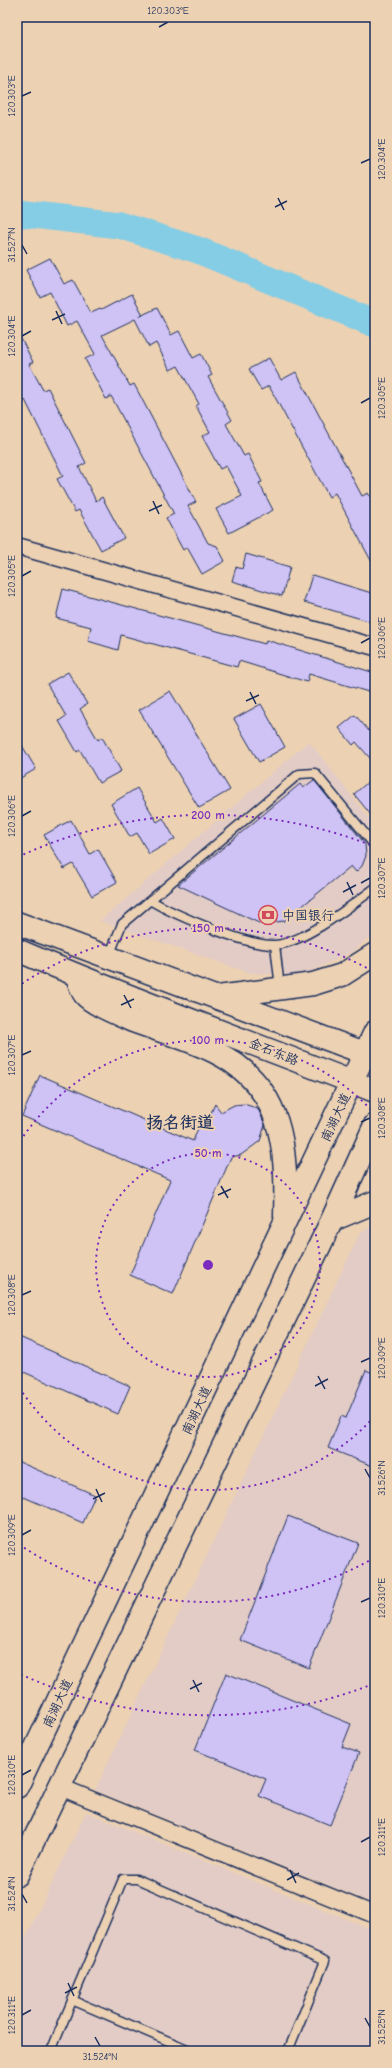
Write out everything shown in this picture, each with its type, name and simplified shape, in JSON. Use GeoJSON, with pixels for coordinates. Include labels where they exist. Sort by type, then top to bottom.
{"type":"FeatureCollection","features":[{"type":"Feature","properties":{"kind":"main road"},"geometry":{"type":"LineString","coordinates":[[17,923],[370,1055]]}},
{"type":"Feature","properties":{"kind":"main road","name":"金石东路"},"geometry":{"type":"LineString","coordinates":[[17,950],[77,976],[375,1091]]}},
{"type":"Feature","properties":{"kind":"main road"},"geometry":{"type":"LineString","coordinates":[[218,997],[314,984],[342,975],[375,954]]}},
{"type":"Feature","properties":{"kind":"main road"},"geometry":{"type":"LineString","coordinates":[[77,976],[86,996],[113,1013],[215,1052],[244,1070],[268,1098],[281,1134],[285,1162],[287,1188],[285,1224]]}},
{"type":"Feature","properties":{"kind":"main road","name":"南湖大道"},"geometry":{"type":"LineString","coordinates":[[20,1774],[352,1082],[370,1055],[375,1032]]}},
{"type":"Feature","properties":{"kind":"main road"},"geometry":{"type":"LineString","coordinates":[[17,1875],[332,1220],[375,1125]]}},
{"type":"Feature","properties":{"kind":"main road"},"geometry":{"type":"LineString","coordinates":[[332,1220],[375,1202]]}},
{"type":"Feature","properties":{"kind":"street"},"geometry":{"type":"LineString","coordinates":[[17,546],[375,647]]}},
{"type":"Feature","properties":{"kind":"street"},"geometry":{"type":"LineString","coordinates":[[60,1787],[375,1915]]}},
{"type":"Feature","properties":{"kind":"lane"},"geometry":{"type":"LineString","coordinates":[[108,956],[122,924],[299,774],[315,773],[375,846]]}},
{"type":"Feature","properties":{"kind":"lane"},"geometry":{"type":"LineString","coordinates":[[150,900],[169,912],[250,942],[275,945],[298,938],[330,921],[375,888]]}},
{"type":"Feature","properties":{"kind":"lane"},"geometry":{"type":"LineString","coordinates":[[275,945],[280,988]]}},
{"type":"Feature","properties":{"kind":"lane"},"geometry":{"type":"LineString","coordinates":[[50,2051],[123,1880],[137,1879],[325,1961],[288,2051]]}},
{"type":"Feature","properties":{"kind":"lane"},"geometry":{"type":"LineString","coordinates":[[72,2000],[192,2051]]}},
{"type":"Feature","properties":{"kind":"shaded area"},"geometry":{"type":"Polygon","coordinates":[[[309,741],[375,826],[375,932],[354,951],[301,976],[250,973],[100,921],[309,741]]]}},
{"type":"Feature","properties":{"kind":"shaded area"},"geometry":{"type":"Polygon","coordinates":[[[375,1224],[375,1904],[95,1790],[360,1233],[375,1224]]]}},
{"type":"Feature","properties":{"kind":"shaded area"},"geometry":{"type":"Polygon","coordinates":[[[86,1812],[375,1931],[375,2051],[17,2051],[17,1956],[86,1812]]]}},
{"type":"Feature","properties":{"kind":"building"},"geometry":{"type":"Polygon","coordinates":[[[50,258],[64,284],[73,280],[91,313],[100,309],[101,310],[132,294],[143,315],[157,308],[171,335],[179,331],[193,358],[201,354],[212,375],[208,377],[232,420],[226,424],[244,456],[248,454],[262,482],[259,483],[273,510],[229,533],[216,509],[242,496],[226,466],[220,469],[202,436],[210,432],[196,406],[199,404],[178,366],[170,370],[156,343],[149,347],[135,319],[102,335],[130,386],[134,384],[196,502],[188,506],[208,543],[217,546],[225,561],[202,574],[187,547],[183,550],[166,518],[174,514],[111,396],[106,399],[85,359],[95,354],[77,321],[67,326],[50,292],[40,297],[26,270],[50,258]]]}},
{"type":"Feature","properties":{"kind":"building"},"geometry":{"type":"Polygon","coordinates":[[[17,331],[33,362],[29,364],[43,390],[48,388],[86,463],[79,467],[96,501],[102,497],[124,538],[101,550],[79,510],[75,512],[57,479],[63,476],[25,400],[17,404],[17,331]]]}},
{"type":"Feature","properties":{"kind":"building"},"geometry":{"type":"Polygon","coordinates":[[[269,358],[281,380],[296,372],[362,496],[368,493],[375,505],[375,568],[335,493],[329,497],[269,386],[261,390],[249,369],[269,358]]]}},
{"type":"Feature","properties":{"kind":"building"},"geometry":{"type":"Polygon","coordinates":[[[246,554],[290,567],[282,596],[232,581],[236,567],[242,569],[246,554]]]}},
{"type":"Feature","properties":{"kind":"building"},"geometry":{"type":"Polygon","coordinates":[[[312,575],[375,594],[375,623],[304,602],[312,575]]]}},
{"type":"Feature","properties":{"kind":"building"},"geometry":{"type":"Polygon","coordinates":[[[63,589],[265,644],[266,640],[375,673],[375,694],[309,674],[307,682],[239,661],[237,667],[121,635],[118,650],[88,641],[91,627],[56,618],[63,589]]]}},
{"type":"Feature","properties":{"kind":"building"},"geometry":{"type":"Polygon","coordinates":[[[68,672],[87,704],[80,709],[98,740],[102,737],[121,771],[99,783],[80,750],[77,752],[59,721],[66,716],[47,684],[68,672]]]}},
{"type":"Feature","properties":{"kind":"building"},"geometry":{"type":"Polygon","coordinates":[[[170,691],[230,790],[199,808],[139,710],[170,691]]]}},
{"type":"Feature","properties":{"kind":"building"},"geometry":{"type":"Polygon","coordinates":[[[261,704],[285,747],[259,762],[234,719],[261,704]]]}},
{"type":"Feature","properties":{"kind":"building"},"geometry":{"type":"Polygon","coordinates":[[[355,715],[369,731],[375,726],[375,764],[356,742],[353,745],[339,728],[355,715]]]}},
{"type":"Feature","properties":{"kind":"building"},"geometry":{"type":"Polygon","coordinates":[[[17,737],[36,769],[17,780],[17,737]]]}},
{"type":"Feature","properties":{"kind":"building"},"geometry":{"type":"Polygon","coordinates":[[[375,776],[375,820],[354,794],[375,776]]]}},
{"type":"Feature","properties":{"kind":"building"},"geometry":{"type":"Polygon","coordinates":[[[314,780],[365,844],[366,856],[362,866],[356,872],[351,866],[284,921],[261,924],[178,885],[300,784],[303,788],[314,780]]]}},
{"type":"Feature","properties":{"kind":"building"},"geometry":{"type":"Polygon","coordinates":[[[137,788],[157,822],[163,818],[175,839],[149,854],[137,833],[130,837],[111,804],[137,788]]]}},
{"type":"Feature","properties":{"kind":"building"},"geometry":{"type":"Polygon","coordinates":[[[71,820],[90,854],[98,849],[117,882],[92,896],[73,864],[64,869],[44,835],[71,820]]]}},
{"type":"Feature","properties":{"kind":"building"},"geometry":{"type":"Polygon","coordinates":[[[40,1075],[193,1141],[199,1126],[204,1128],[215,1104],[221,1112],[234,1105],[244,1104],[256,1108],[259,1111],[265,1125],[260,1141],[241,1155],[231,1157],[173,1294],[130,1275],[170,1180],[22,1116],[40,1075]]]}},
{"type":"Feature","properties":{"kind":"building"},"geometry":{"type":"Polygon","coordinates":[[[17,1336],[130,1386],[118,1414],[17,1369],[17,1336]]]}},
{"type":"Feature","properties":{"kind":"building"},"geometry":{"type":"Polygon","coordinates":[[[366,1370],[375,1374],[375,1467],[328,1448],[341,1416],[346,1418],[366,1370]]]}},
{"type":"Feature","properties":{"kind":"building"},"geometry":{"type":"Polygon","coordinates":[[[17,1461],[95,1495],[83,1523],[17,1494],[17,1461]]]}},
{"type":"Feature","properties":{"kind":"building"},"geometry":{"type":"Polygon","coordinates":[[[288,1516],[358,1543],[309,1668],[240,1640],[288,1516]]]}},
{"type":"Feature","properties":{"kind":"building"},"geometry":{"type":"Polygon","coordinates":[[[226,1673],[351,1724],[342,1747],[359,1753],[330,1825],[259,1796],[266,1779],[195,1750],[226,1673]]]}},
{"type":"Feature","properties":{"kind":"waterway"},"geometry":{"type":"LineString","coordinates":[[17,213],[119,225],[198,250],[375,324]]}},
{"type":"Feature","properties":{"kind":"place","name":"中国银行"},"geometry":{"type":"Point","coordinates":[268,915]}},
{"type":"Feature","properties":{"kind":"district","name":"扬名街道"},"geometry":{"type":"Point","coordinates":[180,1122]}}]}
